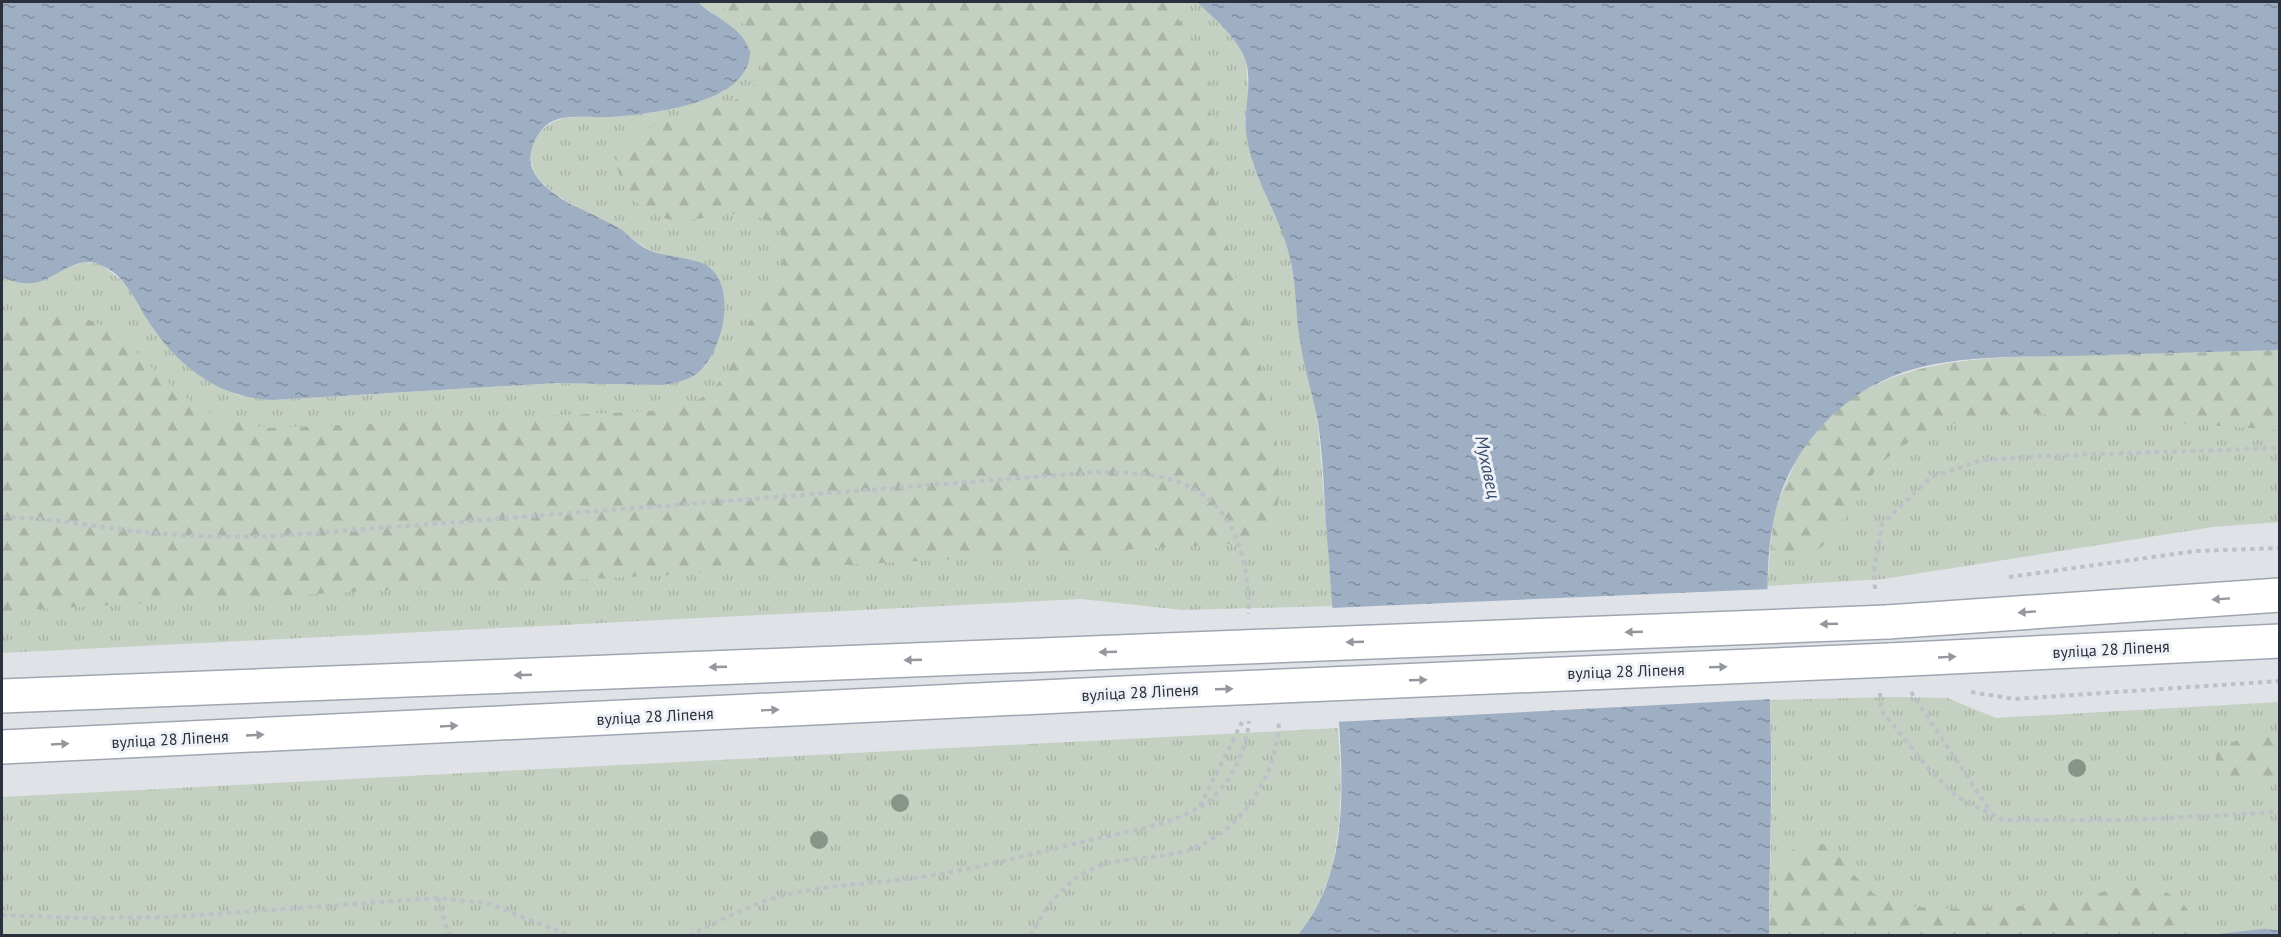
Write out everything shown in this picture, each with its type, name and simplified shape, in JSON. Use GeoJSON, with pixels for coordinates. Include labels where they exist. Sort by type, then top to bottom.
{"type":"FeatureCollection","features":[{"type":"Feature","properties":{"kind":"main road"},"geometry":{"type":"LineString","coordinates":[[2,696],[1887,622],[2280,595]]}},
{"type":"Feature","properties":{"kind":"main road","name":"вуліца 28 Ліпеня"},"geometry":{"type":"LineString","coordinates":[[2,747],[2280,640]]}},
{"type":"Feature","properties":{"kind":"path"},"geometry":{"type":"LineString","coordinates":[[1874,571],[1882,524],[1931,477],[1982,460],[2280,448]]}},
{"type":"Feature","properties":{"kind":"path"},"geometry":{"type":"LineString","coordinates":[[2,517],[30,517],[174,536],[277,537],[1097,472],[1127,473],[1157,476],[1184,483],[1207,497],[1225,515],[1238,538],[1246,566],[1249,616]]}},
{"type":"Feature","properties":{"kind":"path"},"geometry":{"type":"LineString","coordinates":[[2002,578],[2196,551],[2280,548]]}},
{"type":"Feature","properties":{"kind":"path"},"geometry":{"type":"LineString","coordinates":[[2014,699],[2280,681]]}},
{"type":"Feature","properties":{"kind":"path"},"geometry":{"type":"LineString","coordinates":[[1910,692],[1991,813]]}},
{"type":"Feature","properties":{"kind":"path"},"geometry":{"type":"LineString","coordinates":[[1881,710],[1928,768],[1957,797],[2003,820],[2127,820],[2280,812]]}},
{"type":"Feature","properties":{"kind":"path"},"geometry":{"type":"LineString","coordinates":[[689,936],[746,908],[796,892],[900,880],[975,867],[1139,829],[1199,808],[1230,776],[1247,737],[1247,715],[1199,808]]}},
{"type":"Feature","properties":{"kind":"path"},"geometry":{"type":"LineString","coordinates":[[1031,936],[1059,892],[1086,871],[1122,860],[1174,854],[1207,841],[1236,820],[1253,802],[1270,771],[1278,741],[1280,716]]}},
{"type":"Feature","properties":{"kind":"path"},"geometry":{"type":"LineString","coordinates":[[2,915],[84,918],[171,917],[438,898],[487,903],[571,936]]}},
{"type":"Feature","properties":{"kind":"path"},"geometry":{"type":"LineString","coordinates":[[438,898],[449,936]]}},
{"type":"Feature","properties":{"kind":"green space"},"geometry":{"type":"Polygon","coordinates":[[[698,2],[1197,2],[1227,31],[1238,45],[1246,62],[1253,163],[1281,225],[1290,255],[1300,342],[1312,387],[1318,425],[1333,606],[1182,610],[1081,599],[2,653],[2,277],[17,282],[48,278],[66,268],[84,262],[101,264],[127,285],[145,315],[201,376],[238,395],[273,400],[556,383],[660,385],[705,366],[719,339],[697,261],[650,250],[613,225],[571,204],[544,183],[535,171],[531,158],[534,143],[539,134],[549,124],[564,118],[650,113],[677,108],[725,91],[742,36],[698,2]]]}},
{"type":"Feature","properties":{"kind":"green space"},"geometry":{"type":"Polygon","coordinates":[[[715,2],[1162,2],[1174,13],[1195,42],[1208,69],[1215,197],[1265,381],[1276,434],[1280,490],[1276,515],[1264,535],[1248,543],[2,611],[2,315],[68,315],[93,322],[121,338],[174,388],[200,407],[230,420],[271,428],[655,411],[678,408],[705,396],[720,381],[731,364],[754,314],[777,277],[785,248],[784,238],[773,224],[754,216],[727,214],[677,220],[652,213],[628,192],[618,169],[621,149],[635,135],[656,125],[733,101],[752,87],[761,68],[760,45],[746,27],[715,2]]]}},
{"type":"Feature","properties":{"kind":"green space"},"geometry":{"type":"Polygon","coordinates":[[[2279,350],[2279,522],[2213,527],[1883,579],[1767,586],[1776,508],[1996,358],[2279,350]]]}},
{"type":"Feature","properties":{"kind":"green space"},"geometry":{"type":"Polygon","coordinates":[[[2279,350],[2279,430],[2027,413],[1971,419],[1934,430],[1917,438],[1886,459],[1876,470],[1832,536],[1819,549],[1806,557],[1792,558],[1776,550],[1772,530],[1779,500],[1791,472],[1815,433],[1845,404],[1880,383],[1918,370],[1959,362],[2002,358],[2279,350]]]}},
{"type":"Feature","properties":{"kind":"green space"},"geometry":{"type":"Polygon","coordinates":[[[1947,698],[1996,718],[2279,702],[2279,930],[2261,929],[2210,936],[1769,936],[1772,771],[1770,700],[1947,698]]]}},
{"type":"Feature","properties":{"kind":"green space"},"geometry":{"type":"Polygon","coordinates":[[[1338,728],[1341,782],[1339,826],[1332,869],[1315,913],[1298,935],[2,936],[2,797],[1338,728]]]}},
{"type":"Feature","properties":{"kind":"green space"},"geometry":{"type":"Polygon","coordinates":[[[2279,736],[2279,783],[2235,781],[2220,775],[2215,765],[2217,752],[2224,747],[2246,738],[2279,736]]]}},
{"type":"Feature","properties":{"kind":"green space"},"geometry":{"type":"Polygon","coordinates":[[[1821,843],[1839,853],[1854,875],[1874,894],[1903,906],[1955,909],[2000,908],[2051,903],[2130,886],[2159,888],[2181,901],[2190,913],[2192,926],[2188,936],[1769,936],[1770,913],[1776,884],[1786,858],[1793,849],[1802,844],[1821,843]]]}},
{"type":"Feature","properties":{"kind":"green space"},"geometry":{"type":"Polygon","coordinates":[[[391,926],[393,935],[223,935],[391,926]]]}},
{"type":"Feature","properties":{"kind":"water"},"geometry":{"type":"Polygon","coordinates":[[[2,2],[698,2],[733,27],[748,47],[750,55],[747,66],[731,86],[698,102],[658,111],[620,116],[570,117],[551,122],[538,135],[530,159],[539,179],[567,202],[617,227],[649,250],[696,261],[708,266],[716,274],[724,297],[724,310],[723,323],[716,346],[701,370],[695,375],[680,382],[660,385],[556,383],[273,400],[252,398],[215,385],[198,375],[169,349],[122,280],[109,269],[92,262],[83,262],[33,283],[17,282],[2,277],[2,2]]]}},
{"type":"Feature","properties":{"kind":"water","name":"Мухавец"},"geometry":{"type":"Polygon","coordinates":[[[1197,2],[2279,2],[2279,350],[2007,357],[1944,362],[1904,372],[1881,381],[1860,393],[1823,424],[1794,464],[1776,509],[1770,540],[1767,587],[1771,769],[1769,935],[1298,935],[1318,905],[1325,889],[1337,848],[1340,823],[1340,746],[1320,435],[1298,330],[1289,254],[1285,239],[1255,169],[1247,139],[1248,71],[1246,62],[1237,44],[1197,2]]]}},
{"type":"Feature","properties":{"kind":"water"},"geometry":{"type":"Polygon","coordinates":[[[2261,929],[2279,930],[2279,935],[2210,935],[2261,929]]]}},
{"type":"Feature","properties":{"kind":"pier"},"geometry":{"type":"Polygon","coordinates":[[[1770,589],[1773,699],[1335,722],[1330,608],[1770,589]]]}}]}
